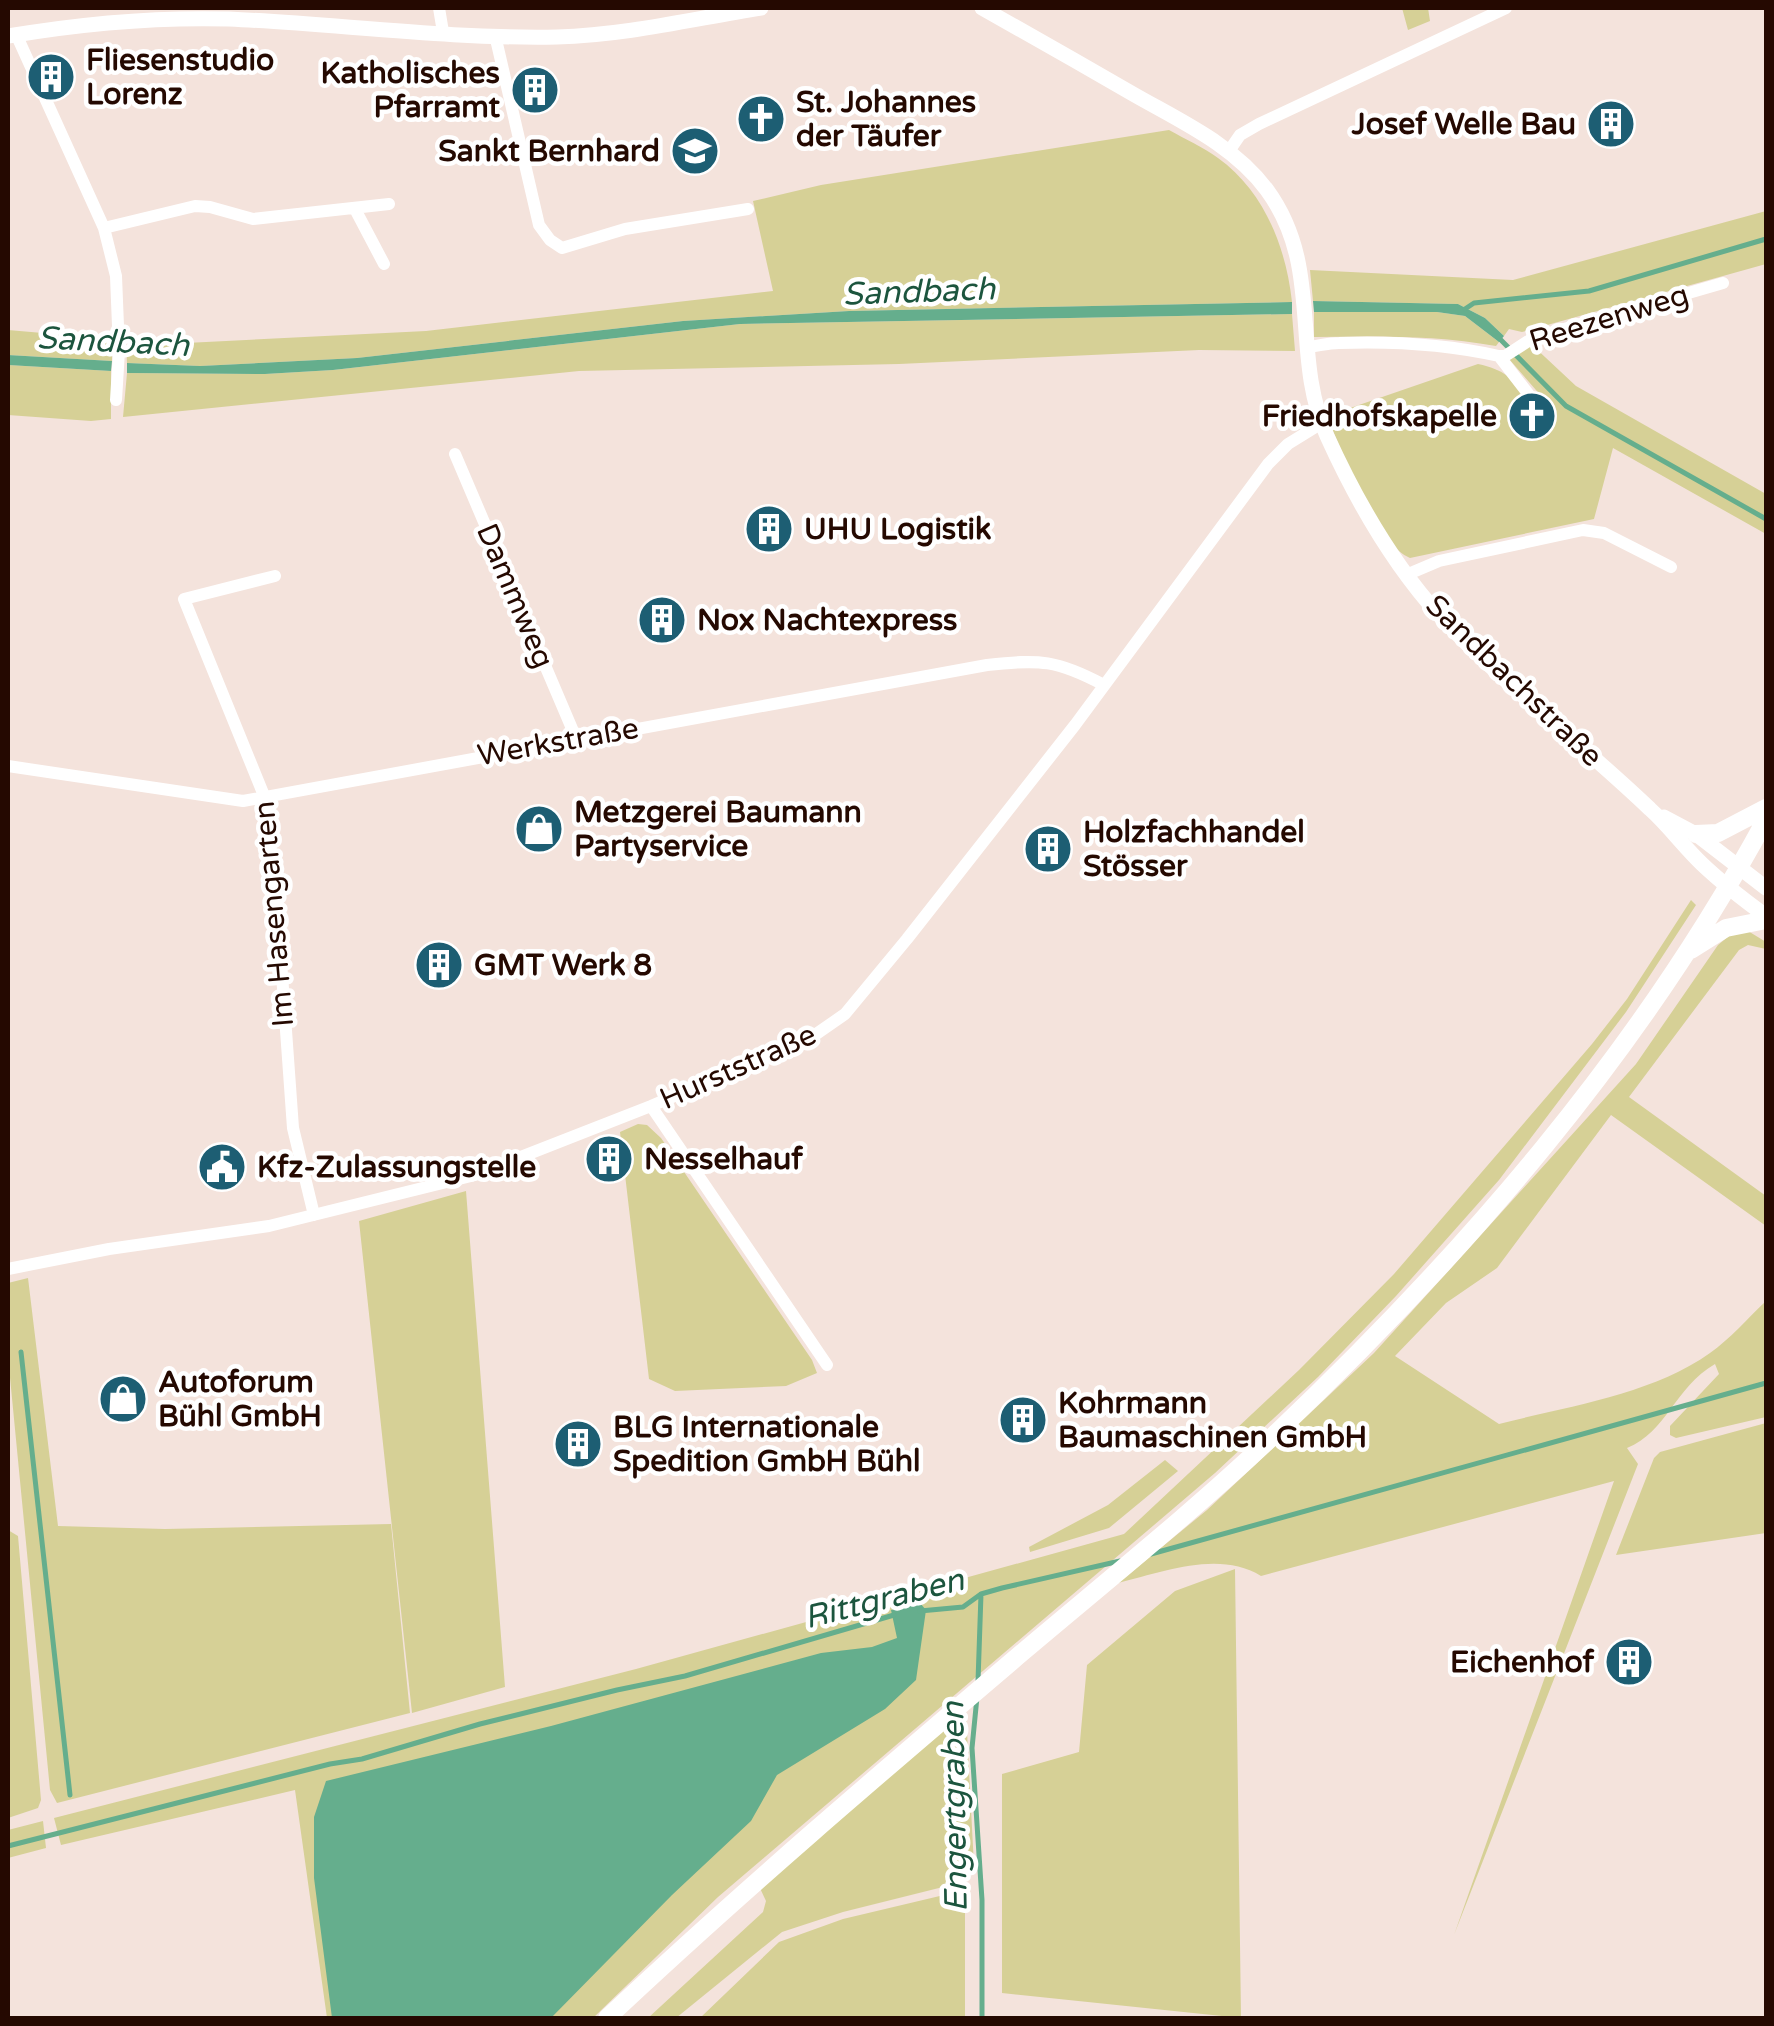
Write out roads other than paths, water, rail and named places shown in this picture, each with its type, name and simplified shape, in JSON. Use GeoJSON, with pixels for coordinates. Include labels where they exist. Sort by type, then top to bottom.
{"type":"FeatureCollection","features":[{"type":"Feature","properties":{"kind":"main road"},"geometry":{"type":"LineString","coordinates":[[1696,834],[1718,833],[1766,808]]}},
{"type":"Feature","properties":{"kind":"main road"},"geometry":{"type":"LineString","coordinates":[[607,2018],[729,1903],[1273,1436],[1408,1300],[1513,1185],[1615,1055],[1686,953],[1766,820]]}},
{"type":"Feature","properties":{"kind":"main road"},"geometry":{"type":"LineString","coordinates":[[1686,953],[1726,928],[1766,918]]}},
{"type":"Feature","properties":{"kind":"street"},"geometry":{"type":"LineString","coordinates":[[439,8],[443,32]]}},
{"type":"Feature","properties":{"kind":"street"},"geometry":{"type":"LineString","coordinates":[[116,400],[116,276],[104,228],[12,35],[64,28],[224,19],[496,35],[599,35],[716,12],[761,8]]}},
{"type":"Feature","properties":{"kind":"street","name":"Sandbachstraße"},"geometry":{"type":"LineString","coordinates":[[982,8],[1230,151],[1258,179],[1281,213],[1299,258],[1306,338],[1322,423],[1364,509],[1406,575],[1438,614],[1496,672],[1652,810],[1701,864],[1766,918]]}},
{"type":"Feature","properties":{"kind":"street"},"geometry":{"type":"LineString","coordinates":[[1230,151],[1240,135],[1259,124],[1506,8]]}},
{"type":"Feature","properties":{"kind":"street"},"geometry":{"type":"LineString","coordinates":[[496,35],[540,225],[550,240],[562,248],[625,229],[748,208]]}},
{"type":"Feature","properties":{"kind":"street"},"geometry":{"type":"LineString","coordinates":[[104,228],[195,206],[253,219],[389,204]]}},
{"type":"Feature","properties":{"kind":"street"},"geometry":{"type":"LineString","coordinates":[[355,209],[384,264]]}},
{"type":"Feature","properties":{"kind":"street","name":"Reezenweg"},"geometry":{"type":"LineString","coordinates":[[1306,338],[1334,343],[1417,342],[1506,353],[1532,338],[1723,283]]}},
{"type":"Feature","properties":{"kind":"street","name":"Reezenweg"},"geometry":{"type":"LineString","coordinates":[[1506,353],[1536,404],[1517,411],[1520,414]]}},
{"type":"Feature","properties":{"kind":"street","name":"Hurststraße"},"geometry":{"type":"LineString","coordinates":[[8,1269],[108,1248],[269,1226],[475,1176],[809,1039],[844,1014],[907,940],[1268,464],[1288,444],[1322,423]]}},
{"type":"Feature","properties":{"kind":"street","name":"Dammweg"},"geometry":{"type":"LineString","coordinates":[[455,454],[576,738]]}},
{"type":"Feature","properties":{"kind":"street"},"geometry":{"type":"LineString","coordinates":[[1406,575],[1438,561],[1582,530],[1604,533],[1671,567]]}},
{"type":"Feature","properties":{"kind":"street","name":"Im Hasengarten"},"geometry":{"type":"LineString","coordinates":[[275,576],[184,599],[265,798],[276,887],[292,1128],[314,1214]]}},
{"type":"Feature","properties":{"kind":"street","name":"Werkstraße"},"geometry":{"type":"LineString","coordinates":[[8,766],[243,800],[1026,660],[1058,663],[1104,685]]}},
{"type":"Feature","properties":{"kind":"street","name":"Sandbachstraße"},"geometry":{"type":"LineString","coordinates":[[1652,810],[1696,834],[1766,888]]}},
{"type":"Feature","properties":{"kind":"street"},"geometry":{"type":"LineString","coordinates":[[651,1106],[827,1365]]}},
{"type":"Feature","properties":{"kind":"waterway"},"geometry":{"type":"LineString","coordinates":[[1465,309],[1474,303],[1589,291],[1766,239]]}},
{"type":"Feature","properties":{"kind":"waterway","name":"Sandbach"},"geometry":{"type":"LineString","coordinates":[[1498,337],[1566,406],[1766,519]]}},
{"type":"Feature","properties":{"kind":"waterway"},"geometry":{"type":"LineString","coordinates":[[21,1352],[70,1795]]}},
{"type":"Feature","properties":{"kind":"waterway","name":"Rittgraben"},"geometry":{"type":"LineString","coordinates":[[1151,1554],[1766,1383]]}},
{"type":"Feature","properties":{"kind":"waterway","name":"Rittgraben"},"geometry":{"type":"LineString","coordinates":[[920,1611],[963,1607],[981,1594],[1120,1561]]}},
{"type":"Feature","properties":{"kind":"waterway","name":"Engertgraben"},"geometry":{"type":"LineString","coordinates":[[978,1681],[981,1594]]}},
{"type":"Feature","properties":{"kind":"waterway","name":"Rittgraben"},"geometry":{"type":"LineString","coordinates":[[8,1846],[362,1759],[480,1724],[685,1676],[894,1615]]}},
{"type":"Feature","properties":{"kind":"waterway","name":"Engertgraben"},"geometry":{"type":"LineString","coordinates":[[977,1697],[972,1748],[982,1900],[982,2018]]}},
{"type":"Feature","properties":{"kind":"place","name":"Fliesenstudio Lorenz"},"geometry":{"type":"Point","coordinates":[51,77]}},
{"type":"Feature","properties":{"kind":"place","name":"Katholisches Pfarramt"},"geometry":{"type":"Point","coordinates":[535,90]}},
{"type":"Feature","properties":{"kind":"place","name":"St. Johannes der Täufer"},"geometry":{"type":"Point","coordinates":[761,119]}},
{"type":"Feature","properties":{"kind":"place","name":"Josef Welle Bau"},"geometry":{"type":"Point","coordinates":[1611,124]}},
{"type":"Feature","properties":{"kind":"place","name":"Sankt Bernhard"},"geometry":{"type":"Point","coordinates":[695,151]}},
{"type":"Feature","properties":{"kind":"place","name":"Friedhofskapelle"},"geometry":{"type":"Point","coordinates":[1532,416]}},
{"type":"Feature","properties":{"kind":"place","name":"UHU Logistik"},"geometry":{"type":"Point","coordinates":[769,529]}},
{"type":"Feature","properties":{"kind":"place","name":"Nox Nachtexpress"},"geometry":{"type":"Point","coordinates":[662,620]}},
{"type":"Feature","properties":{"kind":"place","name":"Metzgerei Baumann Partyservice"},"geometry":{"type":"Point","coordinates":[539,829]}},
{"type":"Feature","properties":{"kind":"place","name":"Holzfachhandel Stösser"},"geometry":{"type":"Point","coordinates":[1048,849]}},
{"type":"Feature","properties":{"kind":"place","name":"GMT Werk 8"},"geometry":{"type":"Point","coordinates":[439,965]}},
{"type":"Feature","properties":{"kind":"place","name":"Nesselhauf"},"geometry":{"type":"Point","coordinates":[609,1159]}},
{"type":"Feature","properties":{"kind":"place","name":"Kfz-Zulassungstelle"},"geometry":{"type":"Point","coordinates":[222,1167]}},
{"type":"Feature","properties":{"kind":"place","name":"Autoforum Bühl GmbH"},"geometry":{"type":"Point","coordinates":[123,1399]}},
{"type":"Feature","properties":{"kind":"place","name":"Kohrmann Baumaschinen GmbH"},"geometry":{"type":"Point","coordinates":[1023,1420]}},
{"type":"Feature","properties":{"kind":"place","name":"BLG Internationale Spedition GmbH Bühl"},"geometry":{"type":"Point","coordinates":[578,1444]}},
{"type":"Feature","properties":{"kind":"place","name":"Eichenhof"},"geometry":{"type":"Point","coordinates":[1629,1662]}}]}
